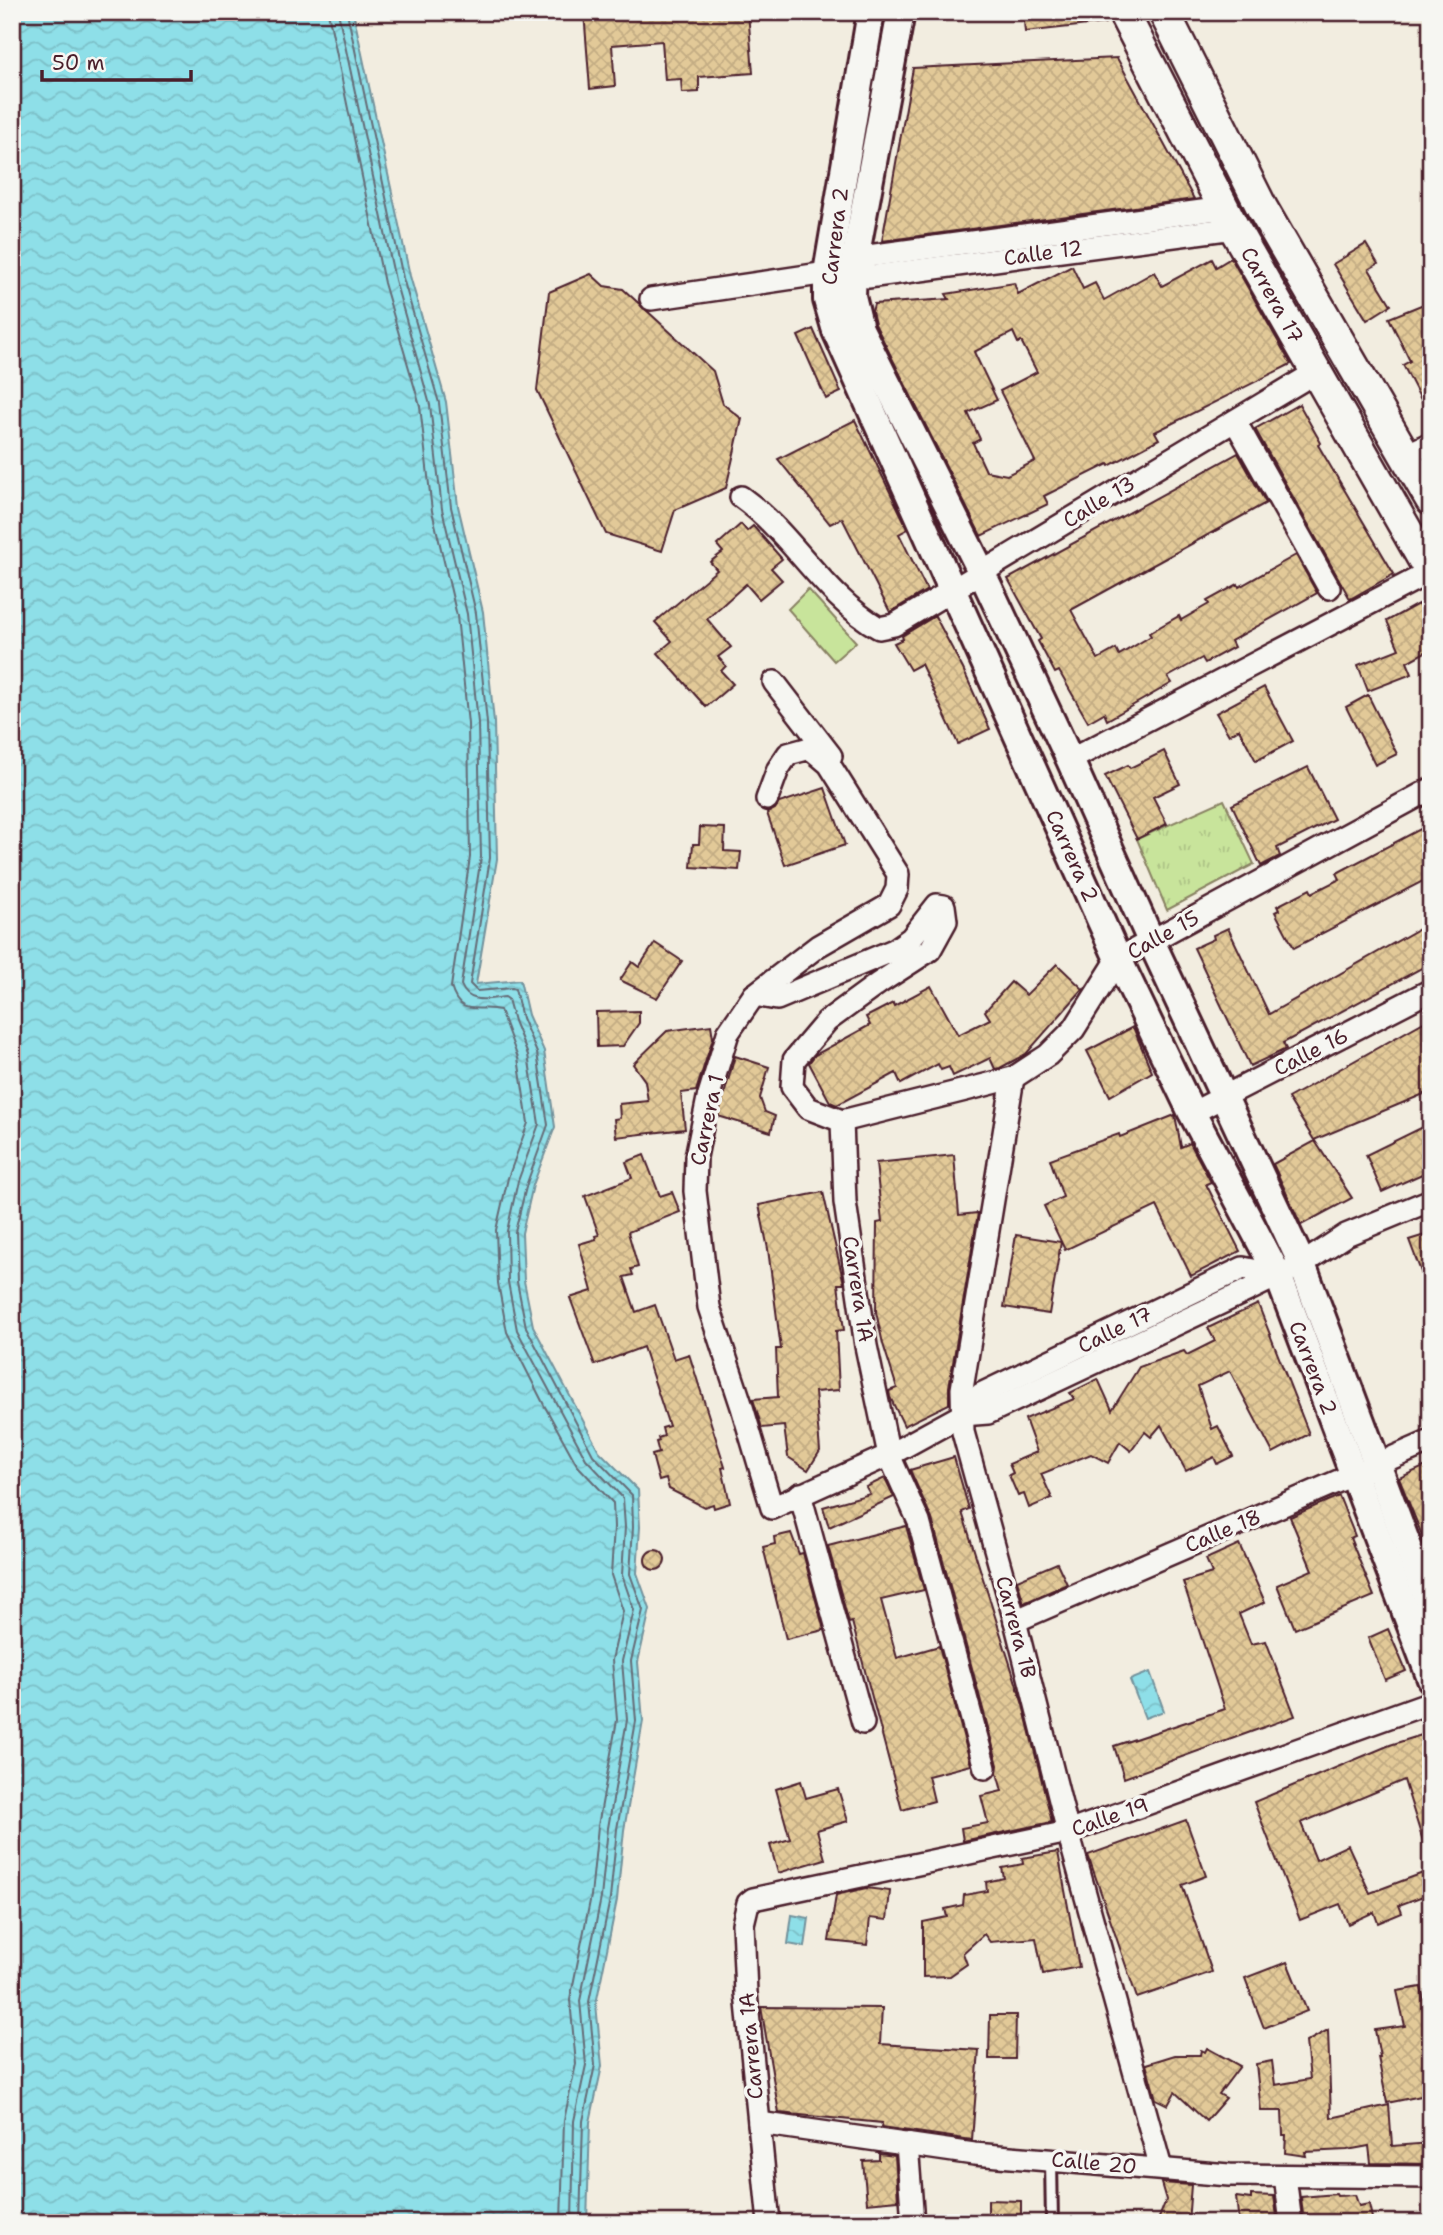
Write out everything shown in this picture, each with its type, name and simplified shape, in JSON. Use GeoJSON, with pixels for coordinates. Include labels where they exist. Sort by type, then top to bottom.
{"type":"FeatureCollection","features":[{"type":"Feature","properties":{"kind":"main road","name":"Carrera 17"},"geometry":{"type":"LineString","coordinates":[[1123,12],[1229,218],[1431,572]]}},
{"type":"Feature","properties":{"kind":"main road","name":"Carrera 17"},"geometry":{"type":"LineString","coordinates":[[1164,12],[1262,208],[1418,449],[1431,500]]}},
{"type":"Feature","properties":{"kind":"street","name":"Carrera 2"},"geometry":{"type":"LineString","coordinates":[[871,12],[840,272],[852,296],[860,329],[982,573],[1302,1264],[1431,1679]]}},
{"type":"Feature","properties":{"kind":"street","name":"Carrera 2"},"geometry":{"type":"LineString","coordinates":[[901,12],[840,272],[827,300],[836,331],[1118,959],[1192,1113],[1278,1275],[1365,1470],[1431,1608]]}},
{"type":"Feature","properties":{"kind":"street","name":"Calle 12"},"geometry":{"type":"LineString","coordinates":[[651,299],[840,272],[868,256],[1229,218]]}},
{"type":"Feature","properties":{"kind":"street","name":"Calle 13"},"geometry":{"type":"LineString","coordinates":[[741,497],[752,505],[831,590],[862,618],[879,628],[894,625],[1316,372]]}},
{"type":"Feature","properties":{"kind":"street"},"geometry":{"type":"LineString","coordinates":[[1235,421],[1329,588]]}},
{"type":"Feature","properties":{"kind":"street"},"geometry":{"type":"LineString","coordinates":[[1070,760],[1431,572]]}},
{"type":"Feature","properties":{"kind":"street"},"geometry":{"type":"LineString","coordinates":[[774,682],[834,759],[864,819]]}},
{"type":"Feature","properties":{"kind":"street"},"geometry":{"type":"LineString","coordinates":[[767,799],[778,769],[788,754],[810,748],[829,764],[864,819]]}},
{"type":"Feature","properties":{"kind":"street","name":"Calle 15"},"geometry":{"type":"LineString","coordinates":[[842,1121],[1013,1078],[1048,1055],[1074,1029],[1118,959],[1431,789]]}},
{"type":"Feature","properties":{"kind":"street","name":"Carrera 1"},"geometry":{"type":"LineString","coordinates":[[772,1508],[743,1406],[709,1307],[695,1191],[696,1157],[708,1098],[728,1033],[754,995],[818,946],[889,905],[897,890],[898,874],[864,819]]}},
{"type":"Feature","properties":{"kind":"street"},"geometry":{"type":"LineString","coordinates":[[754,995],[778,999],[894,950],[911,938],[930,911],[937,905],[944,906],[946,921],[930,950],[827,1021],[794,1060],[792,1087],[808,1108],[842,1121]]}},
{"type":"Feature","properties":{"kind":"street","name":"Calle 16"},"geometry":{"type":"LineString","coordinates":[[1192,1113],[1431,990]]}},
{"type":"Feature","properties":{"kind":"street","name":"Carrera 1B"},"geometry":{"type":"LineString","coordinates":[[1013,1078],[962,1389],[963,1432],[1015,1621],[1068,1832],[1161,2168]]}},
{"type":"Feature","properties":{"kind":"street","name":"Carrera 1A"},"geometry":{"type":"LineString","coordinates":[[842,1121],[845,1202],[866,1346],[889,1455],[919,1522],[985,1768]]}},
{"type":"Feature","properties":{"kind":"street","name":"Calle 17"},"geometry":{"type":"LineString","coordinates":[[772,1508],[889,1455],[962,1415],[988,1413],[1140,1330],[1278,1275],[1302,1264],[1346,1236],[1431,1200]]}},
{"type":"Feature","properties":{"kind":"street","name":"Calle 18"},"geometry":{"type":"LineString","coordinates":[[1015,1621],[1431,1441]]}},
{"type":"Feature","properties":{"kind":"street"},"geometry":{"type":"LineString","coordinates":[[800,1494],[863,1723]]}},
{"type":"Feature","properties":{"kind":"street","name":"Calle 19"},"geometry":{"type":"LineString","coordinates":[[779,1894],[1068,1832],[1431,1702]]}},
{"type":"Feature","properties":{"kind":"street","name":"Carrera 1A"},"geometry":{"type":"LineString","coordinates":[[769,2223],[746,1993],[743,1924],[748,1903],[753,1899],[779,1894]]}},
{"type":"Feature","properties":{"kind":"street","name":"Calle 20"},"geometry":{"type":"LineString","coordinates":[[759,2123],[974,2154],[1229,2175],[1431,2177]]}},
{"type":"Feature","properties":{"kind":"street"},"geometry":{"type":"LineString","coordinates":[[907,2144],[913,2223]]}},
{"type":"Feature","properties":{"kind":"street"},"geometry":{"type":"LineString","coordinates":[[1285,2176],[1290,2223]]}},
{"type":"Feature","properties":{"kind":"lane"},"geometry":{"type":"LineString","coordinates":[[1051,2160],[1052,2223]]}},
{"type":"Feature","properties":{"kind":"green space"},"geometry":{"type":"Polygon","coordinates":[[[808,589],[856,642],[834,661],[788,609],[808,589]]]}},
{"type":"Feature","properties":{"kind":"green space"},"geometry":{"type":"Polygon","coordinates":[[[1224,800],[1254,864],[1167,910],[1137,839],[1224,800]]]}},
{"type":"Feature","properties":{"kind":"water"},"geometry":{"type":"Polygon","coordinates":[[[12,12],[353,12],[410,276],[446,402],[458,506],[483,612],[494,722],[497,859],[476,984],[520,980],[528,1015],[544,1051],[555,1127],[533,1185],[522,1233],[524,1281],[533,1326],[599,1451],[638,1490],[640,1527],[637,1573],[650,1609],[638,1662],[643,1721],[624,1830],[617,1900],[596,2004],[602,2066],[590,2122],[587,2223],[12,2223],[12,12]]]}},
{"type":"Feature","properties":{"kind":"water"},"geometry":{"type":"Polygon","coordinates":[[[1150,1672],[1164,1711],[1145,1718],[1130,1680],[1150,1672]]]}},
{"type":"Feature","properties":{"kind":"water"},"geometry":{"type":"Polygon","coordinates":[[[792,1915],[809,1918],[805,1947],[788,1944],[792,1915]]]}},
{"type":"Feature","properties":{"kind":"building"},"geometry":{"type":"Polygon","coordinates":[[[584,12],[748,12],[753,73],[699,77],[699,92],[682,93],[681,79],[665,80],[662,41],[612,45],[615,86],[590,89],[584,12]]]}},
{"type":"Feature","properties":{"kind":"building"},"geometry":{"type":"Polygon","coordinates":[[[1023,12],[1105,12],[1105,23],[1025,32],[1023,12]]]}},
{"type":"Feature","properties":{"kind":"building"},"geometry":{"type":"Polygon","coordinates":[[[1117,58],[1194,199],[882,241],[913,68],[1117,58]]]}},
{"type":"Feature","properties":{"kind":"building"},"geometry":{"type":"Polygon","coordinates":[[[1366,244],[1378,264],[1369,269],[1391,305],[1367,320],[1333,264],[1366,244]]]}},
{"type":"Feature","properties":{"kind":"building"},"geometry":{"type":"Polygon","coordinates":[[[1231,258],[1291,364],[1155,432],[1159,439],[1044,496],[1048,504],[981,536],[875,324],[872,312],[874,304],[949,299],[946,294],[1014,283],[1018,294],[1072,266],[1083,289],[1095,283],[1104,300],[1154,272],[1162,286],[1212,259],[1216,267],[1231,258]],[[1013,332],[974,352],[997,400],[968,413],[980,439],[973,443],[986,471],[1007,475],[1035,461],[1000,391],[1037,372],[1021,341],[1018,343],[1013,332]]]}},
{"type":"Feature","properties":{"kind":"building"},"geometry":{"type":"Polygon","coordinates":[[[591,274],[604,286],[623,289],[713,371],[723,404],[742,419],[726,488],[675,510],[662,551],[606,534],[537,390],[549,292],[591,274]]]}},
{"type":"Feature","properties":{"kind":"building"},"geometry":{"type":"Polygon","coordinates":[[[1431,301],[1431,419],[1403,365],[1410,361],[1389,318],[1431,301]]]}},
{"type":"Feature","properties":{"kind":"building"},"geometry":{"type":"Polygon","coordinates":[[[813,329],[841,392],[826,399],[798,336],[813,329]]]}},
{"type":"Feature","properties":{"kind":"building"},"geometry":{"type":"Polygon","coordinates":[[[1299,404],[1321,443],[1318,445],[1394,574],[1350,599],[1255,429],[1299,404]]]}},
{"type":"Feature","properties":{"kind":"building"},"geometry":{"type":"Polygon","coordinates":[[[855,420],[908,529],[899,534],[927,590],[890,612],[842,518],[830,524],[778,459],[855,420]]]}},
{"type":"Feature","properties":{"kind":"building"},"geometry":{"type":"Polygon","coordinates":[[[1238,453],[1266,503],[1071,610],[1098,659],[1116,649],[1119,655],[1179,616],[1181,620],[1209,604],[1207,601],[1238,584],[1239,587],[1296,555],[1317,593],[1231,641],[1234,647],[1205,663],[1202,658],[1168,677],[1172,683],[1107,720],[1104,713],[1088,722],[1059,671],[1055,673],[1038,641],[1041,639],[1008,579],[1238,453]]]}},
{"type":"Feature","properties":{"kind":"building"},"geometry":{"type":"Polygon","coordinates":[[[741,524],[747,531],[753,526],[782,559],[771,568],[782,580],[759,599],[746,584],[707,619],[731,647],[718,657],[726,666],[721,671],[733,684],[706,707],[658,653],[672,641],[655,622],[717,570],[710,562],[723,552],[717,545],[741,524]]]}},
{"type":"Feature","properties":{"kind":"building"},"geometry":{"type":"Polygon","coordinates":[[[1418,604],[1431,630],[1431,649],[1407,662],[1412,674],[1368,691],[1358,665],[1399,649],[1387,621],[1418,604]]]}},
{"type":"Feature","properties":{"kind":"building"},"geometry":{"type":"Polygon","coordinates":[[[935,616],[990,729],[958,744],[921,664],[910,670],[894,643],[935,616]]]}},
{"type":"Feature","properties":{"kind":"building"},"geometry":{"type":"Polygon","coordinates":[[[1264,687],[1293,741],[1256,761],[1239,729],[1229,735],[1216,713],[1264,687]]]}},
{"type":"Feature","properties":{"kind":"building"},"geometry":{"type":"Polygon","coordinates":[[[1368,695],[1397,754],[1375,765],[1346,707],[1368,695]]]}},
{"type":"Feature","properties":{"kind":"building"},"geometry":{"type":"Polygon","coordinates":[[[1164,751],[1180,784],[1153,797],[1167,824],[1137,839],[1105,776],[1128,765],[1130,768],[1164,751]]]}},
{"type":"Feature","properties":{"kind":"building"},"geometry":{"type":"Polygon","coordinates":[[[1308,767],[1334,819],[1277,848],[1280,856],[1261,866],[1232,805],[1308,767]]]}},
{"type":"Feature","properties":{"kind":"building"},"geometry":{"type":"Polygon","coordinates":[[[825,788],[845,845],[785,865],[767,813],[779,803],[825,788]]]}},
{"type":"Feature","properties":{"kind":"building"},"geometry":{"type":"Polygon","coordinates":[[[1426,826],[1431,836],[1431,877],[1294,948],[1275,912],[1279,910],[1277,906],[1310,889],[1312,893],[1340,879],[1337,873],[1426,826]]]}},
{"type":"Feature","properties":{"kind":"building"},"geometry":{"type":"Polygon","coordinates":[[[700,827],[725,828],[724,851],[741,852],[739,870],[691,867],[693,844],[699,844],[700,827]]]}},
{"type":"Feature","properties":{"kind":"building"},"geometry":{"type":"Polygon","coordinates":[[[1431,922],[1431,963],[1283,1043],[1286,1049],[1250,1066],[1194,948],[1214,939],[1213,935],[1228,928],[1269,1014],[1431,922]]]}},
{"type":"Feature","properties":{"kind":"building"},"geometry":{"type":"Polygon","coordinates":[[[655,943],[682,961],[657,998],[620,980],[632,962],[639,967],[655,943]]]}},
{"type":"Feature","properties":{"kind":"building"},"geometry":{"type":"Polygon","coordinates":[[[1057,964],[1083,989],[1026,1054],[1000,1068],[995,1069],[990,1058],[953,1076],[949,1067],[941,1070],[938,1064],[901,1084],[896,1073],[837,1105],[830,1102],[809,1063],[815,1055],[870,1025],[866,1017],[893,1003],[894,1006],[931,986],[958,1035],[990,1019],[985,1011],[1011,982],[1026,995],[1057,964]]]}},
{"type":"Feature","properties":{"kind":"building"},"geometry":{"type":"Polygon","coordinates":[[[639,1011],[639,1023],[623,1046],[597,1047],[596,1012],[639,1011]]]}},
{"type":"Feature","properties":{"kind":"building"},"geometry":{"type":"Polygon","coordinates":[[[1431,1018],[1431,1091],[1314,1140],[1288,1098],[1431,1018]]]}},
{"type":"Feature","properties":{"kind":"building"},"geometry":{"type":"Polygon","coordinates":[[[711,1025],[713,1038],[696,1091],[681,1093],[685,1129],[616,1137],[614,1119],[620,1118],[619,1104],[648,1101],[645,1081],[633,1064],[667,1031],[711,1025]]]}},
{"type":"Feature","properties":{"kind":"building"},"geometry":{"type":"Polygon","coordinates":[[[1133,1027],[1152,1072],[1110,1096],[1087,1051],[1133,1027]]]}},
{"type":"Feature","properties":{"kind":"building"},"geometry":{"type":"Polygon","coordinates":[[[735,1056],[769,1067],[760,1098],[765,1112],[775,1116],[771,1132],[718,1116],[735,1056]]]}},
{"type":"Feature","properties":{"kind":"building"},"geometry":{"type":"Polygon","coordinates":[[[1175,1115],[1181,1147],[1190,1143],[1211,1182],[1206,1184],[1240,1251],[1191,1276],[1157,1206],[1065,1250],[1044,1206],[1063,1197],[1050,1159],[1119,1134],[1120,1137],[1175,1115]]]}},
{"type":"Feature","properties":{"kind":"building"},"geometry":{"type":"Polygon","coordinates":[[[1431,1123],[1431,1170],[1382,1192],[1366,1155],[1431,1123]]]}},
{"type":"Feature","properties":{"kind":"building"},"geometry":{"type":"Polygon","coordinates":[[[1315,1141],[1352,1198],[1301,1225],[1273,1164],[1315,1141]]]}},
{"type":"Feature","properties":{"kind":"building"},"geometry":{"type":"Polygon","coordinates":[[[644,1155],[660,1196],[672,1192],[680,1212],[628,1232],[638,1267],[631,1269],[633,1275],[624,1277],[636,1312],[655,1305],[674,1359],[689,1354],[725,1467],[722,1468],[730,1503],[714,1508],[713,1504],[704,1507],[669,1489],[666,1479],[659,1481],[652,1455],[659,1453],[656,1442],[664,1436],[662,1428],[669,1426],[643,1347],[595,1365],[570,1298],[592,1291],[579,1244],[596,1239],[595,1236],[599,1235],[585,1196],[632,1178],[626,1162],[644,1155]]]}},
{"type":"Feature","properties":{"kind":"building"},"geometry":{"type":"Polygon","coordinates":[[[954,1155],[959,1215],[978,1213],[949,1387],[949,1404],[904,1426],[890,1397],[889,1391],[897,1388],[876,1312],[877,1223],[882,1222],[876,1163],[954,1155]]]}},
{"type":"Feature","properties":{"kind":"building"},"geometry":{"type":"Polygon","coordinates":[[[823,1192],[844,1284],[838,1284],[844,1330],[836,1331],[839,1390],[815,1392],[820,1451],[808,1470],[788,1457],[784,1426],[762,1428],[753,1399],[778,1397],[776,1349],[781,1349],[768,1249],[759,1205],[823,1192]]]}},
{"type":"Feature","properties":{"kind":"building"},"geometry":{"type":"Polygon","coordinates":[[[1431,1233],[1431,1293],[1429,1293],[1409,1240],[1431,1233]]]}},
{"type":"Feature","properties":{"kind":"building"},"geometry":{"type":"Polygon","coordinates":[[[1016,1235],[1061,1242],[1049,1314],[1004,1307],[1016,1235]]]}},
{"type":"Feature","properties":{"kind":"building"},"geometry":{"type":"Polygon","coordinates":[[[1258,1304],[1309,1434],[1273,1453],[1230,1371],[1198,1386],[1212,1429],[1218,1426],[1233,1456],[1217,1464],[1214,1457],[1186,1471],[1161,1425],[1151,1437],[1145,1432],[1131,1451],[1120,1442],[1108,1463],[1091,1454],[1041,1474],[1052,1498],[1029,1508],[1024,1494],[1018,1496],[1009,1475],[1013,1473],[1009,1464],[1037,1452],[1025,1419],[1074,1399],[1070,1393],[1098,1379],[1112,1410],[1139,1367],[1184,1351],[1187,1355],[1215,1341],[1208,1328],[1258,1304]]]}},
{"type":"Feature","properties":{"kind":"building"},"geometry":{"type":"Polygon","coordinates":[[[954,1457],[969,1509],[962,1512],[1023,1705],[1052,1822],[963,1841],[961,1828],[988,1823],[981,1796],[1002,1791],[997,1773],[998,1765],[932,1519],[910,1470],[954,1457]]]}},
{"type":"Feature","properties":{"kind":"building"},"geometry":{"type":"Polygon","coordinates":[[[1426,1466],[1431,1478],[1430,1555],[1399,1478],[1426,1466]]]}},
{"type":"Feature","properties":{"kind":"building"},"geometry":{"type":"Polygon","coordinates":[[[885,1478],[894,1497],[829,1527],[823,1507],[870,1494],[866,1487],[885,1478]]]}},
{"type":"Feature","properties":{"kind":"building"},"geometry":{"type":"Polygon","coordinates":[[[1339,1496],[1355,1536],[1350,1538],[1374,1596],[1295,1629],[1277,1585],[1312,1570],[1290,1517],[1339,1496]]]}},
{"type":"Feature","properties":{"kind":"building"},"geometry":{"type":"Polygon","coordinates":[[[906,1526],[924,1590],[881,1600],[897,1658],[939,1646],[971,1765],[928,1776],[934,1801],[902,1810],[852,1622],[849,1623],[828,1546],[906,1526]]]}},
{"type":"Feature","properties":{"kind":"building"},"geometry":{"type":"Polygon","coordinates":[[[791,1533],[799,1554],[803,1553],[824,1630],[786,1639],[763,1547],[775,1544],[774,1537],[791,1533]]]}},
{"type":"Feature","properties":{"kind":"building"},"geometry":{"type":"Polygon","coordinates":[[[1239,1544],[1265,1602],[1239,1614],[1251,1644],[1266,1641],[1295,1716],[1124,1778],[1114,1746],[1225,1709],[1183,1582],[1212,1573],[1206,1559],[1239,1544]]]}},
{"type":"Feature","properties":{"kind":"building"},"geometry":{"type":"Polygon","coordinates":[[[651,1550],[659,1550],[665,1560],[659,1570],[651,1570],[645,1564],[645,1556],[651,1550]]]}},
{"type":"Feature","properties":{"kind":"building"},"geometry":{"type":"Polygon","coordinates":[[[1057,1563],[1067,1584],[1024,1603],[1017,1580],[1057,1563]]]}},
{"type":"Feature","properties":{"kind":"building"},"geometry":{"type":"Polygon","coordinates":[[[1388,1629],[1406,1671],[1385,1680],[1368,1638],[1388,1629]]]}},
{"type":"Feature","properties":{"kind":"building"},"geometry":{"type":"Polygon","coordinates":[[[1428,1733],[1431,1743],[1431,1854],[1427,1854],[1404,1780],[1301,1823],[1316,1860],[1348,1845],[1370,1893],[1431,1870],[1431,1893],[1399,1905],[1402,1913],[1378,1923],[1374,1912],[1348,1924],[1340,1904],[1300,1920],[1254,1802],[1390,1745],[1428,1733]]]}},
{"type":"Feature","properties":{"kind":"building"},"geometry":{"type":"Polygon","coordinates":[[[801,1781],[806,1798],[838,1789],[848,1821],[817,1830],[825,1859],[778,1873],[770,1845],[790,1839],[776,1789],[801,1781]]]}},
{"type":"Feature","properties":{"kind":"building"},"geometry":{"type":"Polygon","coordinates":[[[1186,1820],[1206,1876],[1182,1885],[1212,1972],[1137,1998],[1088,1855],[1186,1820]]]}},
{"type":"Feature","properties":{"kind":"building"},"geometry":{"type":"Polygon","coordinates":[[[1058,1852],[1079,1967],[1043,1974],[1036,1938],[990,1942],[984,1934],[963,1953],[967,1964],[950,1976],[923,1977],[923,1922],[947,1917],[945,1909],[963,1905],[964,1895],[987,1891],[986,1882],[1004,1878],[1002,1868],[1023,1864],[1022,1858],[1058,1852]]]}},
{"type":"Feature","properties":{"kind":"building"},"geometry":{"type":"Polygon","coordinates":[[[866,1888],[890,1891],[887,1920],[870,1918],[867,1945],[829,1941],[836,1895],[866,1888]]]}},
{"type":"Feature","properties":{"kind":"building"},"geometry":{"type":"Polygon","coordinates":[[[1287,1962],[1307,2011],[1264,2028],[1245,1978],[1287,1962]]]}},
{"type":"Feature","properties":{"kind":"building"},"geometry":{"type":"Polygon","coordinates":[[[1421,1987],[1425,2006],[1431,2004],[1431,2064],[1426,2065],[1431,2094],[1387,2103],[1375,2030],[1405,2026],[1397,1991],[1421,1987]]]}},
{"type":"Feature","properties":{"kind":"building"},"geometry":{"type":"Polygon","coordinates":[[[761,2007],[882,2008],[880,2044],[979,2050],[972,2140],[881,2127],[882,2123],[779,2113],[761,2007]]]}},
{"type":"Feature","properties":{"kind":"building"},"geometry":{"type":"Polygon","coordinates":[[[990,2015],[1016,2015],[1015,2059],[989,2059],[990,2015]]]}},
{"type":"Feature","properties":{"kind":"building"},"geometry":{"type":"Polygon","coordinates":[[[1328,2030],[1331,2118],[1389,2105],[1392,2146],[1431,2143],[1431,2164],[1371,2163],[1369,2146],[1305,2152],[1306,2156],[1285,2153],[1286,2135],[1283,2135],[1282,2111],[1261,2111],[1256,2064],[1272,2061],[1275,2085],[1310,2079],[1306,2042],[1328,2030]]]}},
{"type":"Feature","properties":{"kind":"building"},"geometry":{"type":"Polygon","coordinates":[[[1207,2048],[1240,2066],[1219,2094],[1226,2098],[1206,2121],[1175,2092],[1168,2105],[1156,2099],[1146,2064],[1175,2055],[1200,2055],[1201,2050],[1205,2052],[1207,2048]]]}},
{"type":"Feature","properties":{"kind":"building"},"geometry":{"type":"Polygon","coordinates":[[[879,2154],[895,2156],[898,2200],[867,2203],[863,2161],[879,2160],[879,2154]]]}},
{"type":"Feature","properties":{"kind":"building"},"geometry":{"type":"Polygon","coordinates":[[[1161,2183],[1191,2185],[1188,2223],[1157,2223],[1166,2200],[1161,2183]]]}},
{"type":"Feature","properties":{"kind":"building"},"geometry":{"type":"Polygon","coordinates":[[[1251,2195],[1274,2196],[1278,2223],[1239,2223],[1236,2197],[1251,2199],[1251,2195]]]}},
{"type":"Feature","properties":{"kind":"building"},"geometry":{"type":"Polygon","coordinates":[[[1355,2195],[1359,2206],[1369,2204],[1373,2223],[1304,2223],[1301,2197],[1355,2195]]]}},
{"type":"Feature","properties":{"kind":"building"},"geometry":{"type":"Polygon","coordinates":[[[988,2200],[1021,2201],[1021,2223],[988,2223],[988,2200]]]}}]}
